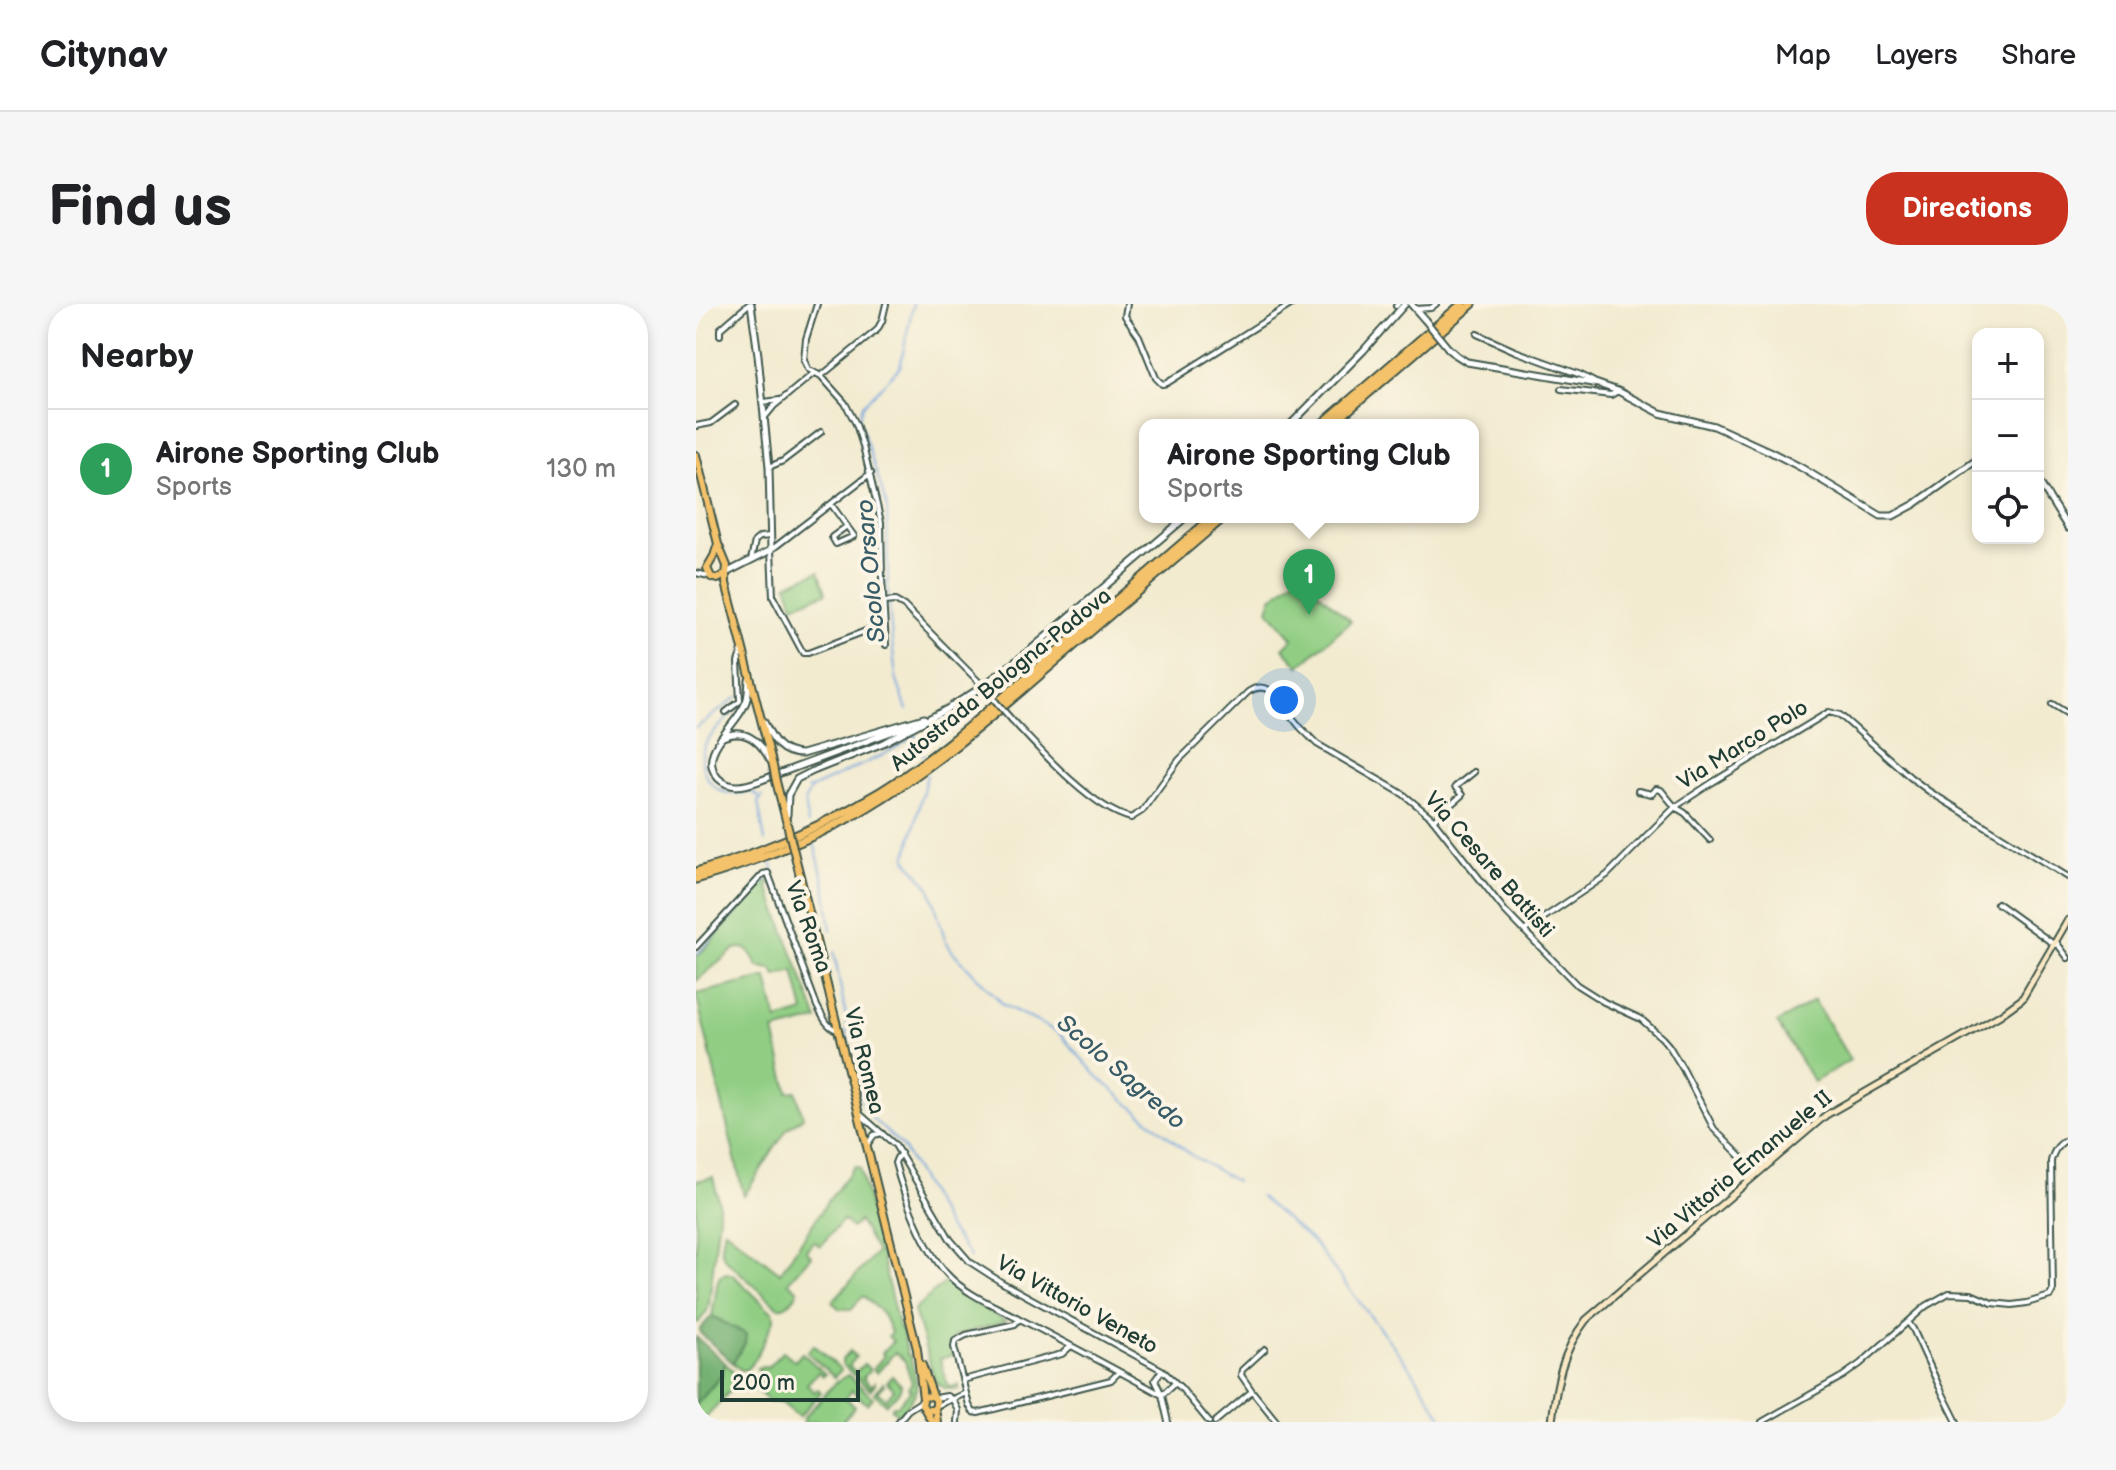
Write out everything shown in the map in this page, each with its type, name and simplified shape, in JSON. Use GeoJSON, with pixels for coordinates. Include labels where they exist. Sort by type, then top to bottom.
{"type":"FeatureCollection","features":[{"type":"Feature","properties":{"kind":"highway"},"geometry":{"type":"LineString","coordinates":[[1328,419],[1462,304]]}},
{"type":"Feature","properties":{"kind":"highway"},"geometry":{"type":"LineString","coordinates":[[1338,419],[1472,304]]}},
{"type":"Feature","properties":{"kind":"highway","name":"Autostrada Bologna-Padova"},"geometry":{"type":"LineString","coordinates":[[696,872],[806,832],[881,791],[919,766],[1206,523]]}},
{"type":"Feature","properties":{"kind":"highway","name":"Autostrada Bologna-Padova"},"geometry":{"type":"LineString","coordinates":[[696,879],[734,868],[808,839],[857,813],[922,772],[979,728],[1217,523]]}},
{"type":"Feature","properties":{"kind":"main road"},"geometry":{"type":"LineString","coordinates":[[696,455],[773,766]]}},
{"type":"Feature","properties":{"kind":"main road"},"geometry":{"type":"LineString","coordinates":[[718,544],[707,570],[729,592]]}},
{"type":"Feature","properties":{"kind":"main road"},"geometry":{"type":"LineString","coordinates":[[709,562],[717,558],[724,562]]}},
{"type":"Feature","properties":{"kind":"main road"},"geometry":{"type":"LineString","coordinates":[[712,578],[721,578],[726,574]]}},
{"type":"Feature","properties":{"kind":"main road","name":"Via Romea"},"geometry":{"type":"LineString","coordinates":[[773,766],[917,1350],[934,1397],[934,1422]]}},
{"type":"Feature","properties":{"kind":"main road","name":"Via Vittorio Emanuele II"},"geometry":{"type":"LineString","coordinates":[[1552,1422],[1562,1361],[1586,1320],[1826,1115],[2022,999],[2068,920]]}},
{"type":"Feature","properties":{"kind":"main road","name":"Via Romea"},"geometry":{"type":"LineString","coordinates":[[917,1350],[924,1405],[934,1422]]}},
{"type":"Feature","properties":{"kind":"main road"},"geometry":{"type":"LineString","coordinates":[[934,1397],[926,1396],[924,1405],[935,1407]]}},
{"type":"Feature","properties":{"kind":"street"},"geometry":{"type":"LineString","coordinates":[[720,335],[720,329],[750,304]]}},
{"type":"Feature","properties":{"kind":"street"},"geometry":{"type":"LineString","coordinates":[[750,304],[769,467],[773,597],[803,653],[884,624]]}},
{"type":"Feature","properties":{"kind":"street"},"geometry":{"type":"LineString","coordinates":[[817,304],[803,356],[808,369],[821,376],[851,413],[871,473],[882,534],[887,601],[884,624],[886,645]]}},
{"type":"Feature","properties":{"kind":"street"},"geometry":{"type":"LineString","coordinates":[[821,376],[877,330],[886,304]]}},
{"type":"Feature","properties":{"kind":"street"},"geometry":{"type":"LineString","coordinates":[[1127,304],[1126,319],[1139,336],[1156,378],[1162,384],[1292,304]]}},
{"type":"Feature","properties":{"kind":"street"},"geometry":{"type":"LineString","coordinates":[[1296,419],[1411,306],[1431,308],[1436,304]]}},
{"type":"Feature","properties":{"kind":"street"},"geometry":{"type":"LineString","coordinates":[[1411,306],[1448,348],[1467,362],[1598,384]]}},
{"type":"Feature","properties":{"kind":"street"},"geometry":{"type":"LineString","coordinates":[[1477,334],[1581,375],[1660,413],[1714,426],[1800,467],[1881,516],[1893,516],[1915,504],[1972,463]]}},
{"type":"Feature","properties":{"kind":"street"},"geometry":{"type":"LineString","coordinates":[[795,387],[808,369]]}},
{"type":"Feature","properties":{"kind":"street"},"geometry":{"type":"LineString","coordinates":[[765,418],[781,399],[814,373]]}},
{"type":"Feature","properties":{"kind":"street"},"geometry":{"type":"LineString","coordinates":[[1561,389],[1611,395],[1618,391]]}},
{"type":"Feature","properties":{"kind":"street"},"geometry":{"type":"LineString","coordinates":[[764,404],[781,399]]}},
{"type":"Feature","properties":{"kind":"street"},"geometry":{"type":"LineString","coordinates":[[764,404],[767,408],[774,406]]}},
{"type":"Feature","properties":{"kind":"street"},"geometry":{"type":"LineString","coordinates":[[696,426],[711,423],[735,405]]}},
{"type":"Feature","properties":{"kind":"street"},"geometry":{"type":"LineString","coordinates":[[769,467],[783,461],[821,432]]}},
{"type":"Feature","properties":{"kind":"street"},"geometry":{"type":"LineString","coordinates":[[726,574],[771,550],[871,473]]}},
{"type":"Feature","properties":{"kind":"street"},"geometry":{"type":"LineString","coordinates":[[2044,490],[2068,528]]}},
{"type":"Feature","properties":{"kind":"street"},"geometry":{"type":"LineString","coordinates":[[831,504],[847,526],[854,536],[836,544],[832,537],[847,526]]}},
{"type":"Feature","properties":{"kind":"street"},"geometry":{"type":"LineString","coordinates":[[789,832],[787,802],[797,779],[883,743],[977,690],[1028,652],[1179,523]]}},
{"type":"Feature","properties":{"kind":"street"},"geometry":{"type":"LineString","coordinates":[[751,560],[755,541],[770,536]]}},
{"type":"Feature","properties":{"kind":"street"},"geometry":{"type":"LineString","coordinates":[[724,562],[735,567]]}},
{"type":"Feature","properties":{"kind":"street","name":"Via Cesare Battisti"},"geometry":{"type":"LineString","coordinates":[[887,601],[899,603],[913,614],[1012,720],[1092,798],[1124,817],[1131,818],[1142,811],[1179,760],[1239,700],[1252,689],[1264,687],[1270,690],[1317,744],[1403,794],[1433,820],[1483,885],[1577,985],[1641,1019],[1662,1038],[1683,1069],[1714,1129],[1757,1173]]}},
{"type":"Feature","properties":{"kind":"street"},"geometry":{"type":"LineString","coordinates":[[726,712],[740,701],[738,662],[743,648]]}},
{"type":"Feature","properties":{"kind":"street"},"geometry":{"type":"LineString","coordinates":[[749,671],[745,705],[717,741],[710,757],[715,775],[726,784],[743,786],[933,716]]}},
{"type":"Feature","properties":{"kind":"street"},"geometry":{"type":"LineString","coordinates":[[2052,704],[2068,714]]}},
{"type":"Feature","properties":{"kind":"street"},"geometry":{"type":"LineString","coordinates":[[759,711],[776,745],[796,754],[809,753],[933,716]]}},
{"type":"Feature","properties":{"kind":"street","name":"Via Marco Polo"},"geometry":{"type":"LineString","coordinates":[[1524,931],[1607,875],[1675,807],[1829,712],[1840,715],[1930,792],[2068,877]]}},
{"type":"Feature","properties":{"kind":"street"},"geometry":{"type":"LineString","coordinates":[[717,741],[726,735],[746,734],[758,742],[773,766]]}},
{"type":"Feature","properties":{"kind":"street"},"geometry":{"type":"LineString","coordinates":[[1433,820],[1462,795],[1455,787],[1474,772]]}},
{"type":"Feature","properties":{"kind":"street"},"geometry":{"type":"LineString","coordinates":[[1638,791],[1652,794],[1656,789],[1661,790],[1710,840]]}},
{"type":"Feature","properties":{"kind":"street","name":"Via Roma"},"geometry":{"type":"LineString","coordinates":[[696,947],[766,872],[770,875],[817,1006],[828,1024],[838,1030]]}},
{"type":"Feature","properties":{"kind":"street"},"geometry":{"type":"LineString","coordinates":[[1997,903],[2056,943],[2068,958]]}},
{"type":"Feature","properties":{"kind":"street","name":"Via Vittorio Veneto"},"geometry":{"type":"LineString","coordinates":[[859,1112],[901,1153],[950,1239],[975,1266],[1162,1370],[1209,1422]]}},
{"type":"Feature","properties":{"kind":"street"},"geometry":{"type":"LineString","coordinates":[[867,1145],[874,1135],[882,1133]]}},
{"type":"Feature","properties":{"kind":"street"},"geometry":{"type":"LineString","coordinates":[[1762,1422],[1843,1376],[1926,1306],[1949,1293],[1971,1294],[1992,1303],[2012,1305],[2051,1295],[2051,1161],[2060,1143],[2068,1139]]}},
{"type":"Feature","properties":{"kind":"street"},"geometry":{"type":"LineString","coordinates":[[901,1153],[895,1163],[906,1201],[942,1269],[962,1287],[1162,1395]]}},
{"type":"Feature","properties":{"kind":"street"},"geometry":{"type":"LineString","coordinates":[[1019,1319],[1015,1324],[966,1335],[955,1341],[971,1410],[978,1413],[1111,1380],[1119,1372]]}},
{"type":"Feature","properties":{"kind":"street"},"geometry":{"type":"LineString","coordinates":[[1908,1322],[1957,1422]]}},
{"type":"Feature","properties":{"kind":"street"},"geometry":{"type":"LineString","coordinates":[[963,1380],[1062,1354],[1071,1346]]}},
{"type":"Feature","properties":{"kind":"street"},"geometry":{"type":"LineString","coordinates":[[1265,1349],[1242,1370],[1241,1375],[1277,1422]]}},
{"type":"Feature","properties":{"kind":"street"},"geometry":{"type":"LineString","coordinates":[[1146,1386],[1162,1370]]}},
{"type":"Feature","properties":{"kind":"street"},"geometry":{"type":"LineString","coordinates":[[1155,1380],[1168,1422]]}},
{"type":"Feature","properties":{"kind":"street"},"geometry":{"type":"LineString","coordinates":[[1162,1395],[1176,1383]]}},
{"type":"Feature","properties":{"kind":"street"},"geometry":{"type":"LineString","coordinates":[[1215,1422],[1252,1391]]}},
{"type":"Feature","properties":{"kind":"street"},"geometry":{"type":"LineString","coordinates":[[935,1407],[966,1393]]}},
{"type":"Feature","properties":{"kind":"street"},"geometry":{"type":"LineString","coordinates":[[934,1397],[947,1396],[953,1400],[958,1410],[957,1422]]}},
{"type":"Feature","properties":{"kind":"street"},"geometry":{"type":"LineString","coordinates":[[898,1422],[908,1410],[924,1405]]}},
{"type":"Feature","properties":{"kind":"green space"},"geometry":{"type":"Polygon","coordinates":[[[819,571],[826,593],[794,605],[787,584],[819,571]]]}},
{"type":"Feature","properties":{"kind":"green space"},"geometry":{"type":"Polygon","coordinates":[[[1299,575],[1351,621],[1299,666],[1283,648],[1293,638],[1268,610],[1272,598],[1299,575]]]}},
{"type":"Feature","properties":{"kind":"green space"},"geometry":{"type":"Polygon","coordinates":[[[767,880],[818,1020],[774,1031],[788,1092],[796,1091],[803,1117],[787,1129],[744,1196],[696,994],[767,978],[777,1020],[804,1012],[794,971],[776,976],[772,969],[758,967],[750,952],[740,948],[696,981],[696,958],[767,880]]]}},
{"type":"Feature","properties":{"kind":"green space"},"geometry":{"type":"Polygon","coordinates":[[[1814,1000],[1850,1060],[1814,1082],[1777,1023],[1814,1000]]]}},
{"type":"Feature","properties":{"kind":"green space"},"geometry":{"type":"Polygon","coordinates":[[[855,1166],[860,1168],[899,1329],[902,1329],[916,1382],[915,1394],[898,1415],[891,1408],[898,1405],[911,1390],[908,1388],[912,1383],[905,1361],[895,1352],[877,1373],[873,1369],[893,1341],[888,1336],[891,1332],[883,1314],[865,1297],[851,1309],[840,1309],[832,1302],[877,1252],[859,1221],[852,1228],[843,1220],[820,1246],[814,1241],[806,1250],[811,1256],[788,1282],[797,1294],[784,1307],[778,1307],[722,1253],[724,1229],[780,1273],[855,1166]]]}},
{"type":"Feature","properties":{"kind":"green space"},"geometry":{"type":"Polygon","coordinates":[[[713,1177],[719,1214],[709,1304],[698,1323],[696,1181],[713,1177]]]}},
{"type":"Feature","properties":{"kind":"green space"},"geometry":{"type":"Polygon","coordinates":[[[727,1273],[733,1275],[774,1314],[755,1360],[746,1370],[733,1363],[745,1343],[712,1316],[718,1280],[727,1273]]]}},
{"type":"Feature","properties":{"kind":"green space"},"geometry":{"type":"Polygon","coordinates":[[[944,1283],[1006,1321],[955,1336],[951,1342],[953,1355],[940,1359],[948,1387],[959,1385],[959,1389],[946,1388],[935,1381],[914,1310],[944,1283]]]}},
{"type":"Feature","properties":{"kind":"green space"},"geometry":{"type":"Polygon","coordinates":[[[712,1316],[746,1334],[745,1343],[733,1363],[700,1333],[712,1316]]]}},
{"type":"Feature","properties":{"kind":"green space"},"geometry":{"type":"Polygon","coordinates":[[[696,1337],[725,1363],[722,1374],[696,1405],[696,1337]]]}},
{"type":"Feature","properties":{"kind":"green space"},"geometry":{"type":"Polygon","coordinates":[[[814,1345],[841,1370],[834,1377],[807,1352],[814,1345]]]}},
{"type":"Feature","properties":{"kind":"green space"},"geometry":{"type":"Polygon","coordinates":[[[783,1351],[795,1361],[802,1353],[825,1374],[823,1376],[818,1372],[807,1384],[814,1392],[818,1389],[821,1392],[799,1417],[782,1403],[769,1401],[749,1384],[761,1372],[757,1368],[767,1368],[783,1351]]]}},
{"type":"Feature","properties":{"kind":"green space"},"geometry":{"type":"Polygon","coordinates":[[[850,1351],[856,1357],[849,1366],[856,1372],[864,1364],[870,1370],[863,1378],[871,1386],[875,1382],[870,1390],[842,1364],[850,1351]]]}},
{"type":"Feature","properties":{"kind":"green space"},"geometry":{"type":"Polygon","coordinates":[[[725,1363],[739,1381],[702,1422],[696,1422],[696,1405],[722,1375],[725,1363]]]}},
{"type":"Feature","properties":{"kind":"green space"},"geometry":{"type":"Polygon","coordinates":[[[848,1375],[873,1398],[867,1404],[852,1390],[846,1398],[855,1407],[843,1420],[845,1422],[803,1422],[837,1381],[848,1375]]]}},
{"type":"Feature","properties":{"kind":"green space"},"geometry":{"type":"Polygon","coordinates":[[[892,1376],[901,1385],[899,1392],[886,1404],[874,1393],[883,1383],[878,1392],[886,1399],[894,1389],[887,1382],[892,1376]]]}},
{"type":"Feature","properties":{"kind":"waterway","name":"Scolo Orsaro"},"geometry":{"type":"LineString","coordinates":[[907,710],[896,678],[892,641],[887,506],[859,419],[863,405],[900,367],[913,304]]}},
{"type":"Feature","properties":{"kind":"waterway"},"geometry":{"type":"LineString","coordinates":[[696,728],[737,697]]}},
{"type":"Feature","properties":{"kind":"waterway"},"geometry":{"type":"LineString","coordinates":[[743,697],[741,704],[706,743],[703,766],[709,780],[720,790],[734,794],[753,792],[760,798]]}},
{"type":"Feature","properties":{"kind":"waterway","name":"Scolo Orsaro"},"geometry":{"type":"LineString","coordinates":[[807,790],[883,755],[915,734]]}},
{"type":"Feature","properties":{"kind":"waterway","name":"Scolo Sagredo"},"geometry":{"type":"LineString","coordinates":[[917,738],[924,755]]}},
{"type":"Feature","properties":{"kind":"waterway","name":"Scolo Sagredo"},"geometry":{"type":"LineString","coordinates":[[927,775],[906,859],[930,888],[945,939],[952,951],[1004,1005],[1059,1033],[1098,1077],[1129,1104],[1191,1155],[1235,1181]]}},
{"type":"Feature","properties":{"kind":"waterway"},"geometry":{"type":"LineString","coordinates":[[808,824],[805,800],[811,790]]}},
{"type":"Feature","properties":{"kind":"waterway","name":"Scolo Orsaro"},"geometry":{"type":"LineString","coordinates":[[763,796],[758,802],[765,841]]}},
{"type":"Feature","properties":{"kind":"waterway"},"geometry":{"type":"LineString","coordinates":[[814,842],[825,886],[831,930]]}},
{"type":"Feature","properties":{"kind":"waterway","name":"Scolo Orsaro"},"geometry":{"type":"LineString","coordinates":[[772,864],[773,871]]}},
{"type":"Feature","properties":{"kind":"waterway","name":"Scolo Orsaro"},"geometry":{"type":"LineString","coordinates":[[696,955],[766,879]]}},
{"type":"Feature","properties":{"kind":"waterway"},"geometry":{"type":"LineString","coordinates":[[834,952],[847,1022],[848,1045],[865,1112],[902,1146],[947,1226],[969,1257]]}},
{"type":"Feature","properties":{"kind":"waterway","name":"Scolo Sagredo"},"geometry":{"type":"LineString","coordinates":[[1260,1197],[1312,1241],[1412,1370],[1445,1422]]}},
{"type":"Feature","properties":{"kind":"waterway"},"geometry":{"type":"LineString","coordinates":[[904,1312],[904,1322]]}},
{"type":"Feature","properties":{"kind":"place","name":"Airone Sporting Club"},"geometry":{"type":"Point","coordinates":[1309,615]}}]}
